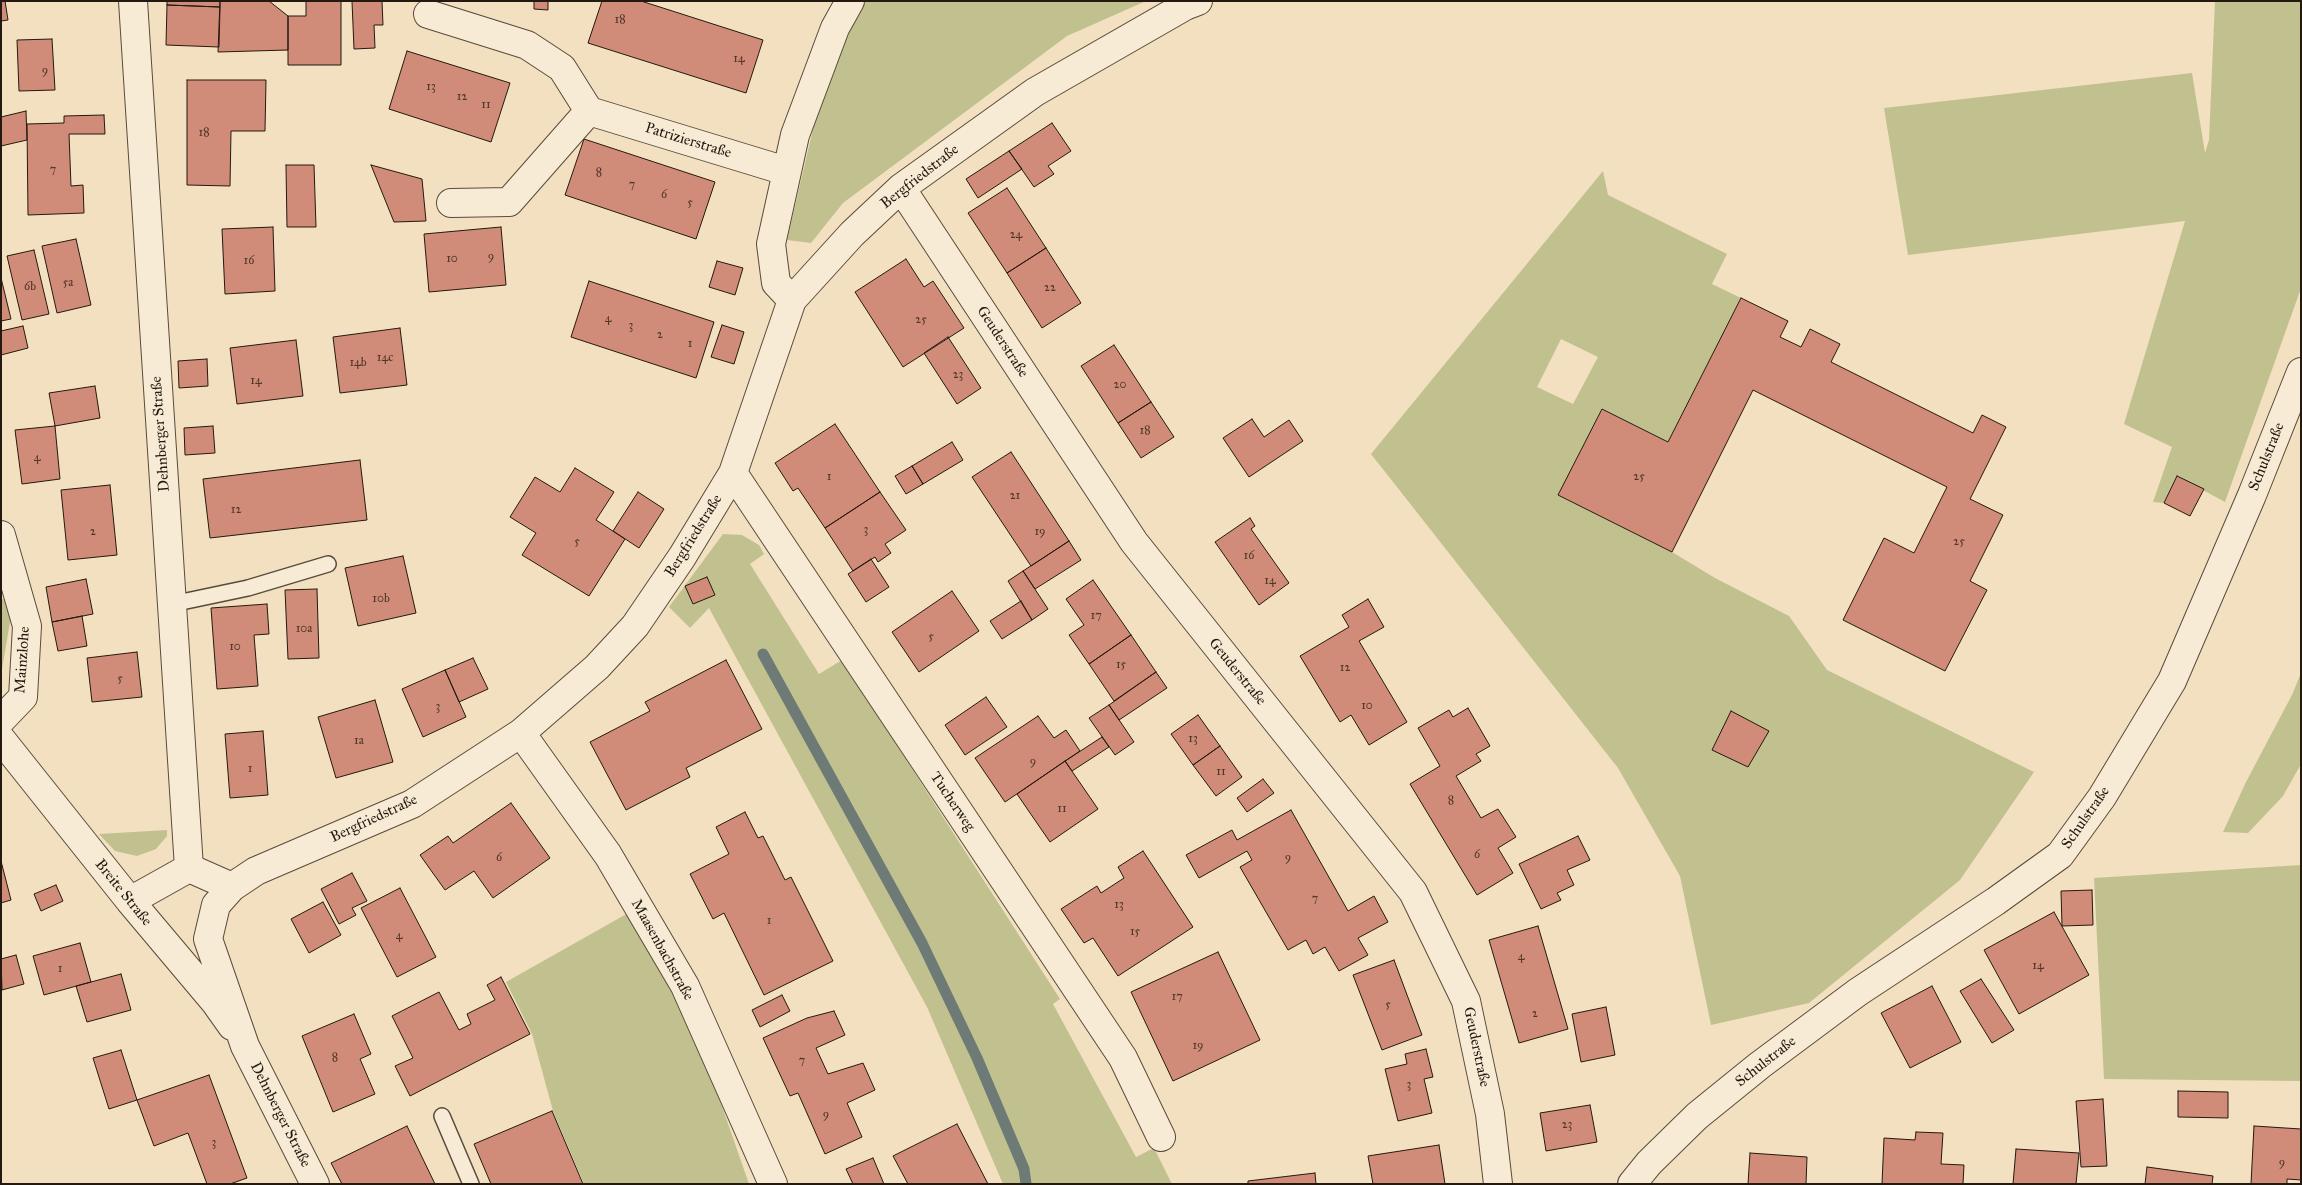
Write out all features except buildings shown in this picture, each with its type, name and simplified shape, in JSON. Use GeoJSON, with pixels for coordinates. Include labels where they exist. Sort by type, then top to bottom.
{"type":"FeatureCollection","features":[{"type":"Feature","properties":{"kind":"street","name":"Dehnberger Straße"},"geometry":{"type":"LineString","coordinates":[[133,1],[189,868]]}},
{"type":"Feature","properties":{"kind":"street"},"geometry":{"type":"LineString","coordinates":[[792,300],[776,283],[771,244],[795,135],[835,28],[850,1]]}},
{"type":"Feature","properties":{"kind":"street","name":"Bergfriedstraße"},"geometry":{"type":"LineString","coordinates":[[246,1046],[208,939],[216,905],[232,887],[256,871],[412,804],[521,733],[597,667],[636,626],[682,557],[734,473],[792,300],[852,234],[901,188],[1035,92],[1198,1]]}},
{"type":"Feature","properties":{"kind":"street"},"geometry":{"type":"LineString","coordinates":[[428,14],[527,45],[562,68],[589,112],[509,202],[451,203]]}},
{"type":"Feature","properties":{"kind":"street","name":"Patrizierstraße"},"geometry":{"type":"LineString","coordinates":[[589,112],[786,171]]}},
{"type":"Feature","properties":{"kind":"street","name":"Geuderstraße"},"geometry":{"type":"LineString","coordinates":[[901,188],[1134,542],[1413,892],[1466,1001],[1490,1114],[1498,1184]]}},
{"type":"Feature","properties":{"kind":"street","name":"Schulstraße"},"geometry":{"type":"LineString","coordinates":[[1632,1184],[1649,1163],[1697,1116],[1760,1066],[1858,992],[1996,901],[2060,855],[2102,797],[2172,681],[2252,495],[2301,372]]}},
{"type":"Feature","properties":{"kind":"street","name":"Tucherweg"},"geometry":{"type":"LineString","coordinates":[[734,473],[1123,1058],[1161,1137]]}},
{"type":"Feature","properties":{"kind":"street","name":"Mainzlohe"},"geometry":{"type":"LineString","coordinates":[[1,535],[27,626],[23,697],[1,720]]}},
{"type":"Feature","properties":{"kind":"street","name":"Maasenbachstraße"},"geometry":{"type":"LineString","coordinates":[[521,733],[608,855],[685,986],[773,1184]]}},
{"type":"Feature","properties":{"kind":"street","name":"Breite Straße"},"geometry":{"type":"LineString","coordinates":[[1,740],[194,980],[215,1002],[246,1046]]}},
{"type":"Feature","properties":{"kind":"street"},"geometry":{"type":"LineString","coordinates":[[130,901],[189,868],[232,887]]}},
{"type":"Feature","properties":{"kind":"street","name":"Dehnberger Straße"},"geometry":{"type":"LineString","coordinates":[[246,1046],[315,1184]]}},
{"type":"Feature","properties":{"kind":"lane"},"geometry":{"type":"LineString","coordinates":[[172,604],[248,588],[328,564]]}},
{"type":"Feature","properties":{"kind":"lane"},"geometry":{"type":"LineString","coordinates":[[442,1116],[471,1184]]}},
{"type":"Feature","properties":{"kind":"green space"},"geometry":{"type":"Polygon","coordinates":[[[864,1],[1146,1],[1067,36],[843,203],[811,243],[787,240],[822,91],[864,1]]]}},
{"type":"Feature","properties":{"kind":"green space"},"geometry":{"type":"Polygon","coordinates":[[[2215,1],[2301,1],[2301,288],[2225,502],[2177,476],[2164,503],[2153,502],[2172,447],[2124,424],[2185,221],[1908,255],[1884,108],[2192,73],[2205,153],[2209,140],[2215,1]]]}},
{"type":"Feature","properties":{"kind":"green space"},"geometry":{"type":"Polygon","coordinates":[[[1603,171],[1608,195],[1727,254],[1712,284],[1741,298],[1668,442],[1602,409],[1558,495],[1672,552],[1715,578],[1789,616],[1827,670],[2034,772],[1960,880],[1809,1003],[1711,1025],[1680,876],[1618,768],[1371,454],[1603,171]],[[1561,339],[1537,387],[1573,404],[1598,357],[1561,339]]]}},
{"type":"Feature","properties":{"kind":"green space"},"geometry":{"type":"Polygon","coordinates":[[[723,534],[742,535],[759,545],[764,554],[750,564],[819,674],[842,660],[1060,999],[1053,1004],[1136,1157],[1154,1148],[1172,1184],[1003,1184],[927,1007],[709,608],[690,628],[669,607],[723,534]]]}},
{"type":"Feature","properties":{"kind":"green space"},"geometry":{"type":"Polygon","coordinates":[[[5,598],[11,616],[1,675],[1,600],[5,598]]]}},
{"type":"Feature","properties":{"kind":"green space"},"geometry":{"type":"Polygon","coordinates":[[[2301,673],[2301,764],[2283,796],[2248,833],[2223,832],[2246,782],[2292,695],[2301,673]]]}},
{"type":"Feature","properties":{"kind":"green space"},"geometry":{"type":"Polygon","coordinates":[[[167,830],[167,836],[156,849],[137,856],[115,851],[99,834],[167,830]]]}},
{"type":"Feature","properties":{"kind":"green space"},"geometry":{"type":"Polygon","coordinates":[[[2301,865],[2301,1081],[2104,1079],[2094,878],[2301,865]]]}},
{"type":"Feature","properties":{"kind":"green space"},"geometry":{"type":"Polygon","coordinates":[[[630,912],[700,1043],[749,1184],[584,1184],[553,1111],[532,1034],[506,982],[630,912]]]}},
{"type":"Feature","properties":{"kind":"waterway"},"geometry":{"type":"LineString","coordinates":[[763,654],[922,943],[977,1058],[1024,1169],[1026,1184]]}}]}
